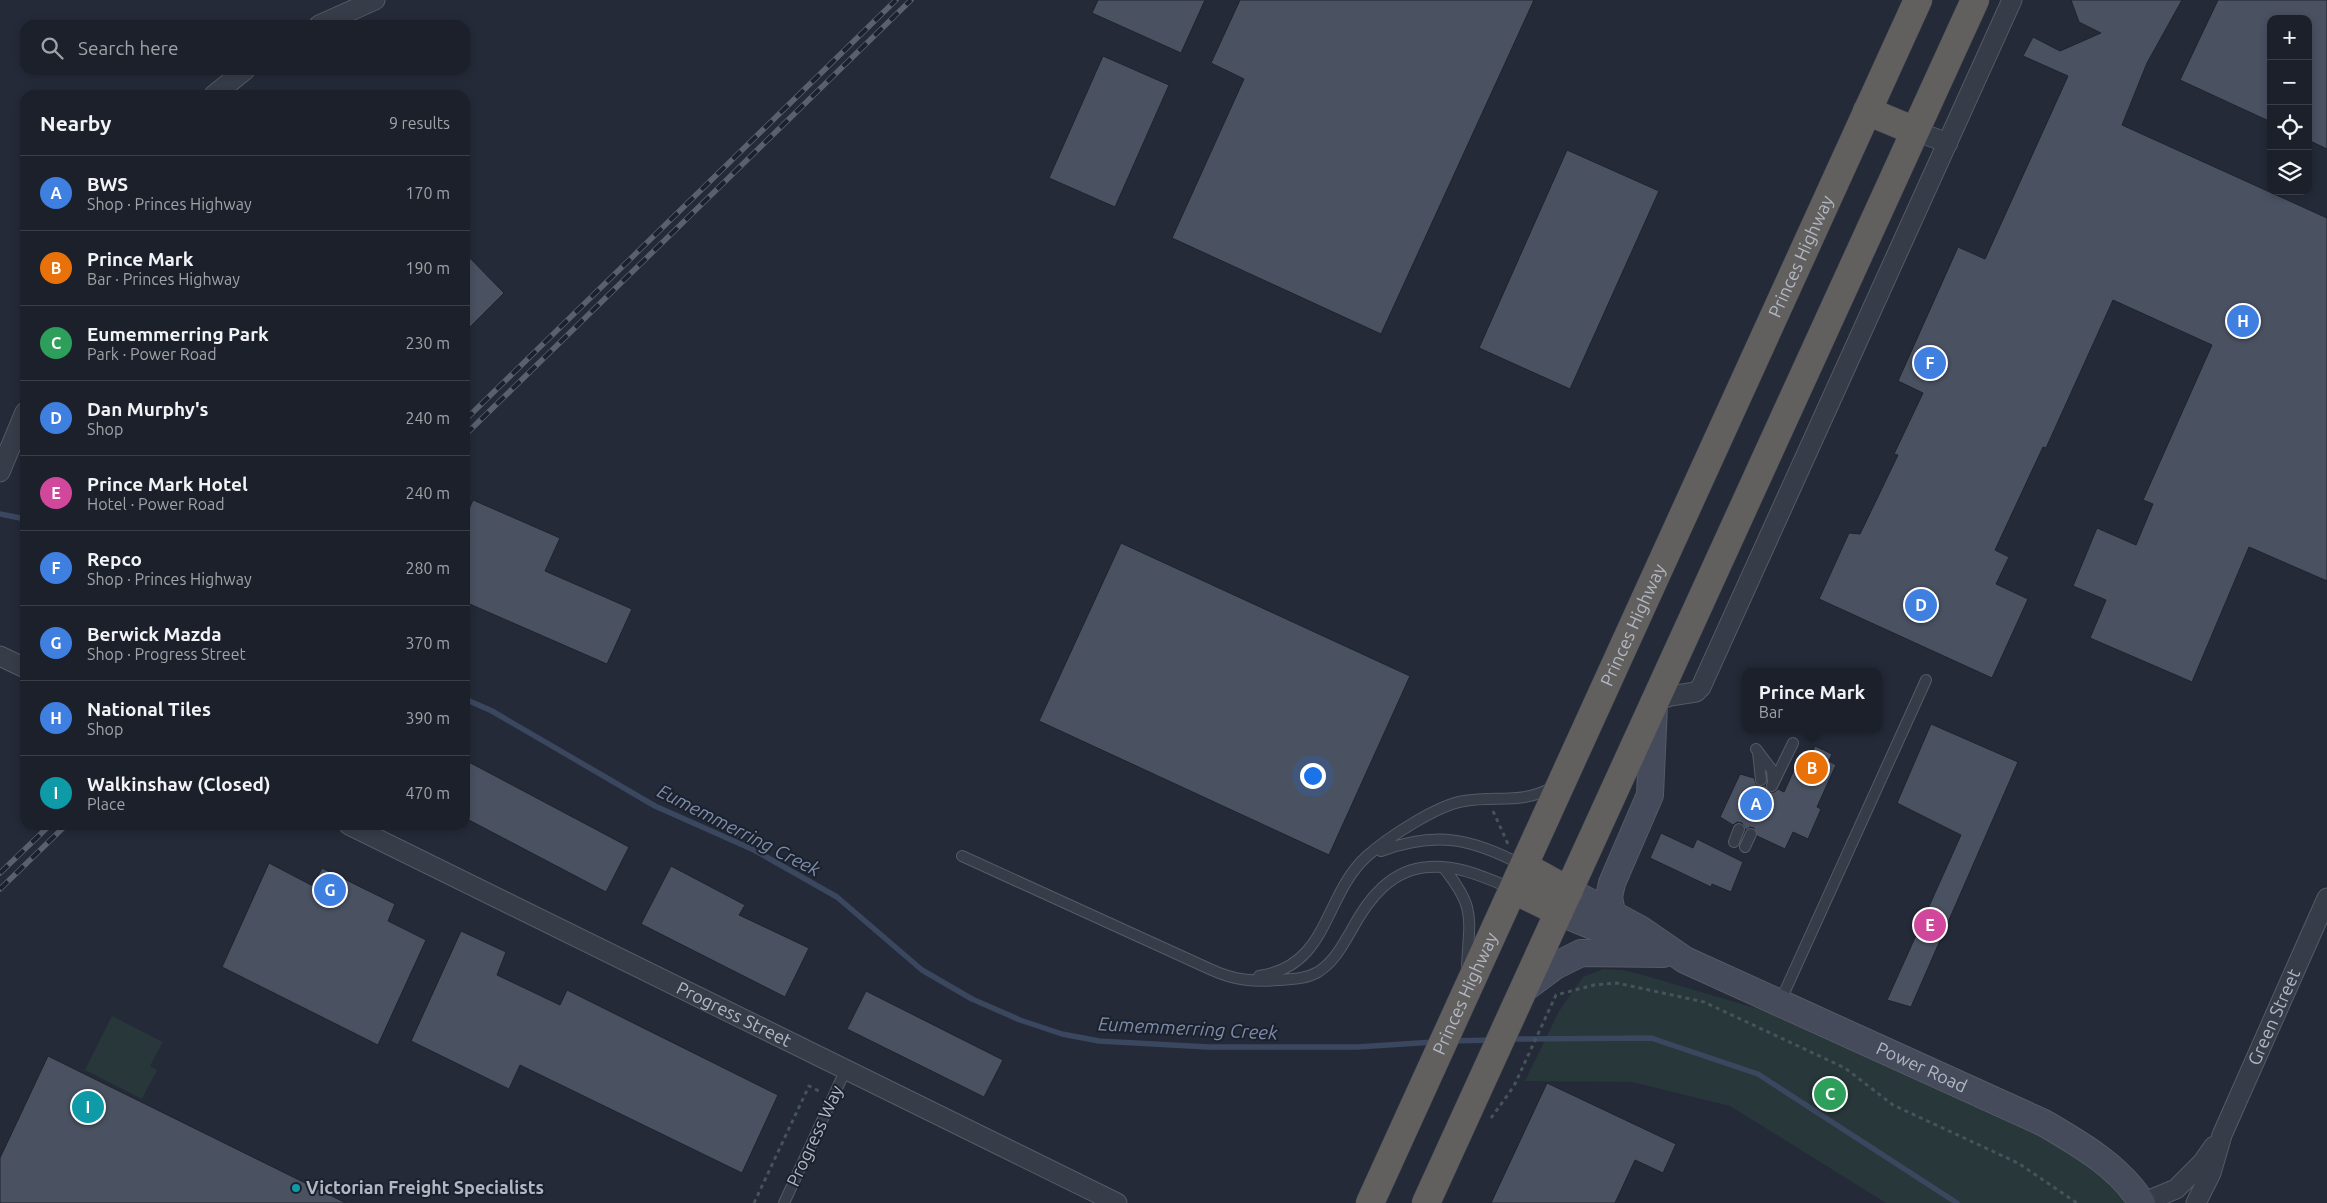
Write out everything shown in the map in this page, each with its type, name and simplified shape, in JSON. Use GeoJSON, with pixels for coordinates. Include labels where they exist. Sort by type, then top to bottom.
{"type":"FeatureCollection","features":[{"type":"Feature","properties":{"kind":"highway","name":"Princes Highway"},"geometry":{"type":"LineString","coordinates":[[1370,1203],[1462,1002],[1515,867],[1564,780],[1918,0]]}},
{"type":"Feature","properties":{"kind":"highway"},"geometry":{"type":"LineString","coordinates":[[1945,64],[1949,25],[1957,0]]}},
{"type":"Feature","properties":{"kind":"highway"},"geometry":{"type":"LineString","coordinates":[[1426,1203],[1975,0]]}},
{"type":"Feature","properties":{"kind":"highway"},"geometry":{"type":"LineString","coordinates":[[1868,111],[1915,131]]}},
{"type":"Feature","properties":{"kind":"highway"},"geometry":{"type":"LineString","coordinates":[[1515,867],[1564,901]]}},
{"type":"Feature","properties":{"kind":"main road"},"geometry":{"type":"LineString","coordinates":[[1612,912],[1610,897],[1612,883],[1650,795],[1655,703]]}},
{"type":"Feature","properties":{"kind":"main road","name":"Power Road"},"geometry":{"type":"LineString","coordinates":[[1564,901],[1612,912],[1640,928],[1674,957]]}},
{"type":"Feature","properties":{"kind":"main road","name":"Power Road"},"geometry":{"type":"LineString","coordinates":[[1564,901],[1588,925],[1674,957],[1780,1003],[2044,1123],[2083,1146],[2115,1171],[2142,1203]]}},
{"type":"Feature","properties":{"kind":"main road"},"geometry":{"type":"LineString","coordinates":[[1520,997],[1555,966],[1581,953],[1674,957]]}},
{"type":"Feature","properties":{"kind":"street"},"geometry":{"type":"LineString","coordinates":[[330,20],[375,0]]}},
{"type":"Feature","properties":{"kind":"street"},"geometry":{"type":"LineString","coordinates":[[1655,703],[1670,696],[1696,692],[1702,687],[2012,0]]}},
{"type":"Feature","properties":{"kind":"street"},"geometry":{"type":"LineString","coordinates":[[220,90],[239,75]]}},
{"type":"Feature","properties":{"kind":"street"},"geometry":{"type":"LineString","coordinates":[[1915,131],[1948,143]]}},
{"type":"Feature","properties":{"kind":"street"},"geometry":{"type":"LineString","coordinates":[[3,465],[20,424]]}},
{"type":"Feature","properties":{"kind":"street"},"geometry":{"type":"LineString","coordinates":[[0,656],[20,666]]}},
{"type":"Feature","properties":{"kind":"street","name":"Progress Street"},"geometry":{"type":"LineString","coordinates":[[359,830],[1117,1203]]}},
{"type":"Feature","properties":{"kind":"street","name":"Green Street"},"geometry":{"type":"LineString","coordinates":[[2196,1203],[2211,1173],[2222,1135],[2327,898]]}},
{"type":"Feature","properties":{"kind":"street","name":"Green Street"},"geometry":{"type":"LineString","coordinates":[[2142,1203],[2176,1189],[2202,1163],[2222,1135]]}},
{"type":"Feature","properties":{"kind":"lane","name":"Princes Highway"},"geometry":{"type":"LineString","coordinates":[[1896,48],[1913,0]]}},
{"type":"Feature","properties":{"kind":"lane"},"geometry":{"type":"LineString","coordinates":[[1780,1003],[1926,680]]}},
{"type":"Feature","properties":{"kind":"lane"},"geometry":{"type":"LineString","coordinates":[[1760,780],[1759,758],[1756,749],[1772,770],[1772,786],[1793,743]]}},
{"type":"Feature","properties":{"kind":"lane"},"geometry":{"type":"LineString","coordinates":[[1212,970],[1238,976],[1258,976],[1280,971],[1298,961],[1308,952],[1317,939],[1350,876],[1368,856],[1404,830],[1448,805],[1467,800],[1532,797],[1564,780]]}},
{"type":"Feature","properties":{"kind":"lane"},"geometry":{"type":"LineString","coordinates":[[1734,842],[1739,829]]}},
{"type":"Feature","properties":{"kind":"lane"},"geometry":{"type":"LineString","coordinates":[[1745,847],[1751,834]]}},
{"type":"Feature","properties":{"kind":"lane"},"geometry":{"type":"LineString","coordinates":[[1368,856],[1417,840],[1448,838],[1467,841],[1488,848],[1515,867]]}},
{"type":"Feature","properties":{"kind":"lane"},"geometry":{"type":"LineString","coordinates":[[962,856],[1212,970],[1244,981],[1278,980],[1311,975],[1328,964],[1337,955],[1361,913],[1377,891],[1387,883],[1415,869],[1443,867],[1472,872],[1515,867]]}},
{"type":"Feature","properties":{"kind":"lane"},"geometry":{"type":"LineString","coordinates":[[1443,867],[1460,889],[1468,907],[1462,1002]]}},
{"type":"Feature","properties":{"kind":"lane","name":"Progress Way"},"geometry":{"type":"LineString","coordinates":[[784,1203],[846,1070]]}},
{"type":"Feature","properties":{"kind":"path"},"geometry":{"type":"LineString","coordinates":[[1492,806],[1496,818],[1508,839],[1515,867]]}},
{"type":"Feature","properties":{"kind":"path"},"geometry":{"type":"LineString","coordinates":[[1514,1086],[1556,995],[1608,983],[1625,984],[1704,1002],[1845,1068],[1893,1105],[2018,1163],[2077,1203]]}},
{"type":"Feature","properties":{"kind":"path"},"geometry":{"type":"LineString","coordinates":[[754,1203],[809,1086],[833,1097]]}},
{"type":"Feature","properties":{"kind":"shaded area"},"geometry":{"type":"Polygon","coordinates":[[[1603,969],[1623,970],[1643,975],[1847,1035],[2044,1123],[2142,1203],[1886,1203],[1730,1106],[1632,1082],[1525,1081],[1559,1011],[1583,977],[1603,969]]]}},
{"type":"Feature","properties":{"kind":"shaded area"},"geometry":{"type":"Polygon","coordinates":[[[112,1016],[163,1042],[150,1066],[157,1070],[142,1099],[85,1070],[112,1016]]]}},
{"type":"Feature","properties":{"kind":"building"},"geometry":{"type":"Polygon","coordinates":[[[1098,0],[1205,0],[1181,53],[1092,13],[1098,0]]]}},
{"type":"Feature","properties":{"kind":"building"},"geometry":{"type":"Polygon","coordinates":[[[1240,0],[1534,0],[1381,334],[1172,238],[1244,79],[1211,63],[1240,0]]]}},
{"type":"Feature","properties":{"kind":"building"},"geometry":{"type":"Polygon","coordinates":[[[2071,0],[2182,0],[2147,63],[2122,125],[2267,191],[2267,195],[2276,195],[2327,218],[2327,581],[2249,547],[2192,682],[2090,638],[2106,600],[2073,586],[2097,528],[2136,545],[2153,504],[2143,500],[2212,345],[2113,300],[2046,448],[2043,447],[1995,550],[2009,557],[1996,584],[2028,599],[1992,678],[1819,599],[1849,533],[1860,534],[1898,455],[1894,454],[1923,393],[1898,381],[1958,247],[1985,259],[2068,76],[2023,56],[2033,37],[2060,51],[2101,33],[2079,22],[2071,0]]]}},
{"type":"Feature","properties":{"kind":"building"},"geometry":{"type":"Polygon","coordinates":[[[2218,0],[2327,0],[2327,149],[2312,142],[2312,15],[2267,15],[2267,120],[2180,80],[2218,0]]]}},
{"type":"Feature","properties":{"kind":"building"},"geometry":{"type":"Polygon","coordinates":[[[1103,56],[1169,85],[1115,207],[1049,178],[1103,56]]]}},
{"type":"Feature","properties":{"kind":"building"},"geometry":{"type":"Polygon","coordinates":[[[1567,150],[1659,191],[1570,389],[1479,348],[1567,150]]]}},
{"type":"Feature","properties":{"kind":"building"},"geometry":{"type":"Polygon","coordinates":[[[470,258],[504,293],[470,327],[470,258]]]}},
{"type":"Feature","properties":{"kind":"building"},"geometry":{"type":"Polygon","coordinates":[[[473,500],[560,538],[545,571],[632,609],[607,664],[470,604],[470,507],[473,500]]]}},
{"type":"Feature","properties":{"kind":"building"},"geometry":{"type":"Polygon","coordinates":[[[1121,543],[1410,676],[1329,855],[1039,721],[1121,543]]]}},
{"type":"Feature","properties":{"kind":"building"},"geometry":{"type":"Polygon","coordinates":[[[1931,724],[2018,762],[1911,1007],[1887,1000],[1961,835],[1897,803],[1931,724]]]}},
{"type":"Feature","properties":{"kind":"building"},"geometry":{"type":"Polygon","coordinates":[[[1815,746],[1832,754],[1829,761],[1836,765],[1817,807],[1821,809],[1808,839],[1793,832],[1785,849],[1757,836],[1754,828],[1750,827],[1746,830],[1742,823],[1737,822],[1733,825],[1720,817],[1740,774],[1754,778],[1756,784],[1761,787],[1765,785],[1769,792],[1775,792],[1778,789],[1784,792],[1803,750],[1811,754],[1815,746]]]}},
{"type":"Feature","properties":{"kind":"building"},"geometry":{"type":"Polygon","coordinates":[[[470,763],[629,847],[606,892],[470,821],[470,763]]]}},
{"type":"Feature","properties":{"kind":"building"},"geometry":{"type":"Polygon","coordinates":[[[1661,833],[1693,848],[1697,839],[1743,862],[1731,892],[1712,884],[1711,887],[1650,858],[1661,833]]]}},
{"type":"Feature","properties":{"kind":"building"},"geometry":{"type":"Polygon","coordinates":[[[269,863],[313,886],[322,868],[395,904],[388,921],[426,940],[378,1045],[222,967],[269,863]]]}},
{"type":"Feature","properties":{"kind":"building"},"geometry":{"type":"Polygon","coordinates":[[[671,866],[745,905],[739,915],[809,948],[785,997],[641,924],[671,866]]]}},
{"type":"Feature","properties":{"kind":"building"},"geometry":{"type":"Polygon","coordinates":[[[461,931],[506,952],[497,975],[560,1005],[567,990],[778,1095],[742,1173],[520,1065],[509,1089],[411,1041],[461,931]]]}},
{"type":"Feature","properties":{"kind":"building"},"geometry":{"type":"Polygon","coordinates":[[[866,991],[1003,1060],[984,1097],[847,1029],[866,991]]]}},
{"type":"Feature","properties":{"kind":"building"},"geometry":{"type":"Polygon","coordinates":[[[48,1056],[346,1203],[0,1203],[0,1158],[48,1056]]]}},
{"type":"Feature","properties":{"kind":"building"},"geometry":{"type":"Polygon","coordinates":[[[1547,1083],[1676,1144],[1663,1173],[1635,1160],[1615,1203],[1491,1203],[1547,1083]]]}},
{"type":"Feature","properties":{"kind":"waterway","name":"Eumemmerring Creek"},"geometry":{"type":"LineString","coordinates":[[0,514],[20,518]]}},
{"type":"Feature","properties":{"kind":"waterway","name":"Eumemmerring Creek"},"geometry":{"type":"LineString","coordinates":[[470,701],[492,711],[655,806],[754,850],[837,897],[922,970],[972,999],[1020,1020],[1062,1034],[1099,1041],[1208,1047],[1357,1047],[1434,1042]]}},
{"type":"Feature","properties":{"kind":"waterway","name":"Eumemmerring Creek"},"geometry":{"type":"LineString","coordinates":[[1510,1039],[1651,1038],[1758,1074],[1957,1203]]}},
{"type":"Feature","properties":{"kind":"waterway","name":"Eumemmerring Creek"},"geometry":{"type":"LineString","coordinates":[[1453,1041],[1491,1040]]}},
{"type":"Feature","properties":{"kind":"railway"},"geometry":{"type":"LineString","coordinates":[[470,415],[896,0]]}},
{"type":"Feature","properties":{"kind":"railway"},"geometry":{"type":"LineString","coordinates":[[470,430],[911,0]]}},
{"type":"Feature","properties":{"kind":"railway"},"geometry":{"type":"LineString","coordinates":[[0,873],[45,830]]}},
{"type":"Feature","properties":{"kind":"railway"},"geometry":{"type":"LineString","coordinates":[[0,889],[61,830]]}},
{"type":"Feature","properties":{"kind":"place","name":"National Tiles"},"geometry":{"type":"Point","coordinates":[2243,321]}},
{"type":"Feature","properties":{"kind":"place","name":"Repco"},"geometry":{"type":"Point","coordinates":[1930,363]}},
{"type":"Feature","properties":{"kind":"place","name":"Dan Murphy's"},"geometry":{"type":"Point","coordinates":[1921,605]}},
{"type":"Feature","properties":{"kind":"place","name":"Prince Mark"},"geometry":{"type":"Point","coordinates":[1812,768]}},
{"type":"Feature","properties":{"kind":"place","name":"BWS"},"geometry":{"type":"Point","coordinates":[1756,804]}},
{"type":"Feature","properties":{"kind":"place","name":"Berwick Mazda"},"geometry":{"type":"Point","coordinates":[330,890]}},
{"type":"Feature","properties":{"kind":"place","name":"Prince Mark Hotel"},"geometry":{"type":"Point","coordinates":[1930,925]}},
{"type":"Feature","properties":{"kind":"place","name":"Eumemmerring Park"},"geometry":{"type":"Point","coordinates":[1830,1094]}},
{"type":"Feature","properties":{"kind":"place","name":"Walkinshaw (Closed)"},"geometry":{"type":"Point","coordinates":[88,1107]}},
{"type":"Feature","properties":{"kind":"place","name":"Victorian Freight Specialists"},"geometry":{"type":"Point","coordinates":[296,1188]}}]}
